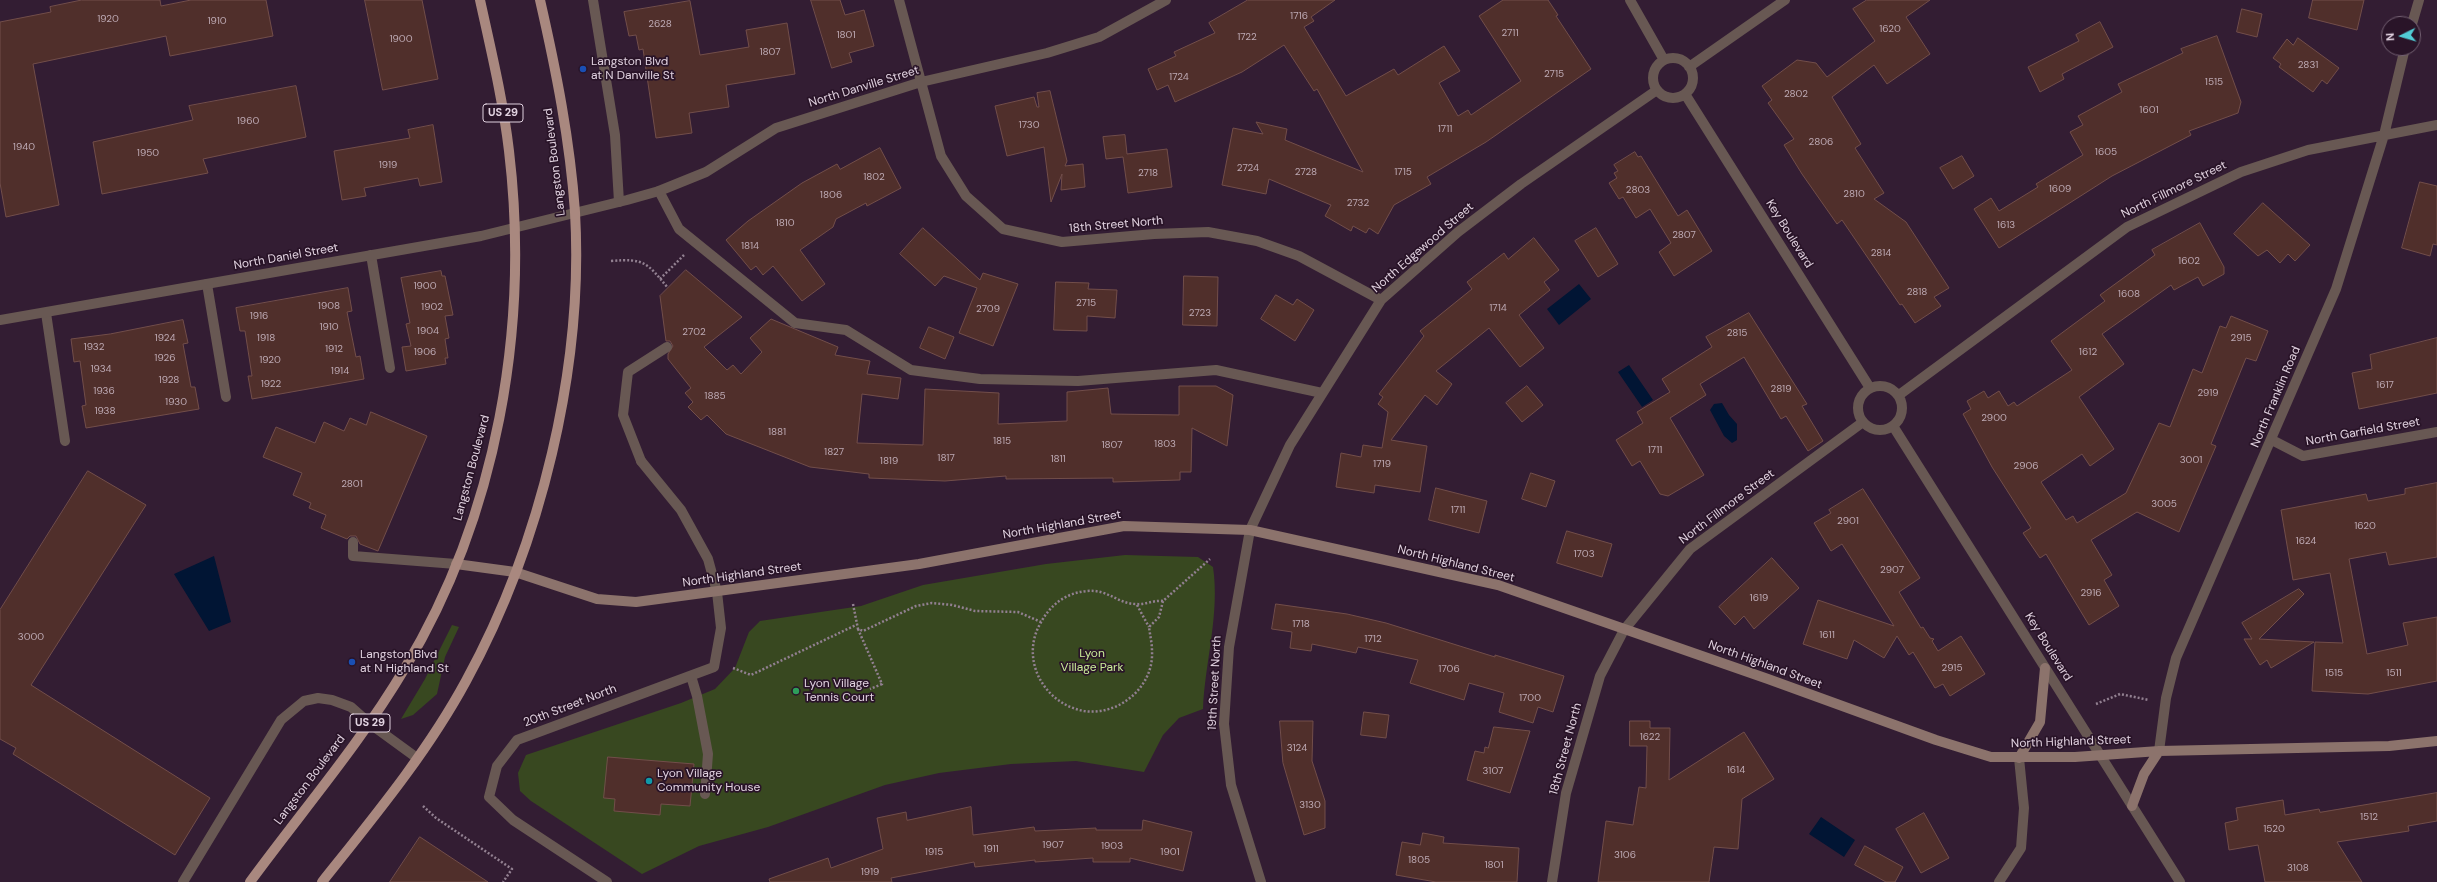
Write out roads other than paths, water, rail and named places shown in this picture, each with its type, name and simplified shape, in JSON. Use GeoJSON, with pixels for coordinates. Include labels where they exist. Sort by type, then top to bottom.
{"type":"FeatureCollection","features":[{"type":"Feature","properties":{"kind":"main road","name":"Langston Boulevard"},"geometry":{"type":"LineString","coordinates":[[250,882],[369,723],[423,636],[456,564],[479,497],[503,400],[512,336],[515,228],[509,150],[498,83],[480,0]]}},
{"type":"Feature","properties":{"kind":"main road","name":"Langston Boulevard"},"geometry":{"type":"LineString","coordinates":[[322,882],[417,758],[465,683],[486,642],[515,572],[548,472],[564,387],[573,310],[575,213],[563,116],[540,0]]}},
{"type":"Feature","properties":{"kind":"street"},"geometry":{"type":"LineString","coordinates":[[593,0],[615,135],[619,202]]}},
{"type":"Feature","properties":{"kind":"street","name":"18th Street North"},"geometry":{"type":"LineString","coordinates":[[899,0],[941,156],[966,196],[1003,228],[1062,242],[1154,234],[1208,232],[1257,241],[1298,256],[1381,300]]}},
{"type":"Feature","properties":{"kind":"street","name":"North Danville Street"},"geometry":{"type":"LineString","coordinates":[[575,213],[659,191],[706,172],[776,128],[921,82],[1048,53],[1099,37],[1166,0]]}},
{"type":"Feature","properties":{"kind":"street"},"geometry":{"type":"LineString","coordinates":[[1630,0],[1664,60]]}},
{"type":"Feature","properties":{"kind":"street"},"geometry":{"type":"LineString","coordinates":[[1689,67],[1785,0]]}},
{"type":"Feature","properties":{"kind":"street"},"geometry":{"type":"LineString","coordinates":[[2414,16],[2419,0]]}},
{"type":"Feature","properties":{"kind":"street","name":"North Franklin Road"},"geometry":{"type":"LineString","coordinates":[[2159,750],[2166,698],[2176,658],[2272,440],[2336,289],[2384,135],[2403,56]]}},
{"type":"Feature","properties":{"kind":"street"},"geometry":{"type":"LineString","coordinates":[[1678,59],[1689,67],[1692,80],[1691,87],[1685,94],[1676,98],[1670,98],[1657,90],[1653,81],[1654,73],[1658,65],[1664,60],[1678,59]]}},
{"type":"Feature","properties":{"kind":"street","name":"North Edgewood Street"},"geometry":{"type":"LineString","coordinates":[[1250,530],[1290,445],[1381,300],[1465,227],[1521,184],[1657,90]]}},
{"type":"Feature","properties":{"kind":"street","name":"Key Boulevard"},"geometry":{"type":"LineString","coordinates":[[1685,94],[1870,388]]}},
{"type":"Feature","properties":{"kind":"street","name":"North Fillmore Street"},"geometry":{"type":"LineString","coordinates":[[1899,396],[2127,227],[2241,172],[2308,150],[2437,125]]}},
{"type":"Feature","properties":{"kind":"street"},"geometry":{"type":"LineString","coordinates":[[659,191],[679,229],[795,323],[846,330],[911,370],[980,379],[1078,381],[1216,370],[1322,393]]}},
{"type":"Feature","properties":{"kind":"street","name":"North Daniel Street"},"geometry":{"type":"LineString","coordinates":[[0,320],[371,255],[515,228],[575,213]]}},
{"type":"Feature","properties":{"kind":"street"},"geometry":{"type":"LineString","coordinates":[[371,255],[390,368]]}},
{"type":"Feature","properties":{"kind":"street"},"geometry":{"type":"LineString","coordinates":[[207,284],[226,398]]}},
{"type":"Feature","properties":{"kind":"street"},"geometry":{"type":"LineString","coordinates":[[46,313],[65,440]]}},
{"type":"Feature","properties":{"kind":"street"},"geometry":{"type":"LineString","coordinates":[[667,347],[628,372],[623,415],[640,461],[681,510],[703,548],[708,559],[717,592]]}},
{"type":"Feature","properties":{"kind":"street"},"geometry":{"type":"LineString","coordinates":[[1886,386],[1899,396],[1903,404],[1903,412],[1894,426],[1878,430],[1863,422],[1859,416],[1858,404],[1861,397],[1870,388],[1886,386]]}},
{"type":"Feature","properties":{"kind":"street","name":"North Fillmore Street"},"geometry":{"type":"LineString","coordinates":[[1624,630],[1690,549],[1863,422]]}},
{"type":"Feature","properties":{"kind":"street","name":"Key Boulevard"},"geometry":{"type":"LineString","coordinates":[[1894,426],[2180,882]]}},
{"type":"Feature","properties":{"kind":"street","name":"North Garfield Street"},"geometry":{"type":"LineString","coordinates":[[2272,440],[2303,456],[2437,432]]}},
{"type":"Feature","properties":{"kind":"street","name":"North Highland Street"},"geometry":{"type":"LineString","coordinates":[[456,564],[515,572],[609,602],[636,602],[919,564],[1124,526],[1250,530],[1498,585],[1768,679],[1952,746],[1991,757],[2019,758],[2159,750],[2389,746],[2437,741]]}},
{"type":"Feature","properties":{"kind":"street","name":"19th Street North"},"geometry":{"type":"LineString","coordinates":[[1250,530],[1229,647],[1224,724],[1231,785],[1261,882]]}},
{"type":"Feature","properties":{"kind":"street"},"geometry":{"type":"LineString","coordinates":[[353,542],[353,556],[456,564]]}},
{"type":"Feature","properties":{"kind":"street","name":"20th Street North"},"geometry":{"type":"LineString","coordinates":[[607,882],[513,820],[489,797],[497,766],[517,740],[714,667],[721,628],[717,592]]}},
{"type":"Feature","properties":{"kind":"street","name":"18th Street North"},"geometry":{"type":"LineString","coordinates":[[1552,882],[1566,793],[1600,676],[1624,630]]}},
{"type":"Feature","properties":{"kind":"street"},"geometry":{"type":"LineString","coordinates":[[1999,882],[2021,848],[2024,808],[2019,758],[2040,722],[2045,668]]}},
{"type":"Feature","properties":{"kind":"street"},"geometry":{"type":"LineString","coordinates":[[691,676],[697,696],[708,754],[705,794]]}},
{"type":"Feature","properties":{"kind":"street"},"geometry":{"type":"LineString","coordinates":[[183,882],[281,720],[304,701],[318,698],[332,700],[351,707],[369,723],[417,758]]}},
{"type":"Feature","properties":{"kind":"street"},"geometry":{"type":"LineString","coordinates":[[2132,806],[2144,774],[2159,750]]}},
{"type":"Feature","properties":{"kind":"water"},"geometry":{"type":"Polygon","coordinates":[[[1579,284],[1591,299],[1559,325],[1547,309],[1579,284]]]}},
{"type":"Feature","properties":{"kind":"water"},"geometry":{"type":"Polygon","coordinates":[[[1629,365],[1653,400],[1642,407],[1618,372],[1629,365]]]}},
{"type":"Feature","properties":{"kind":"water"},"geometry":{"type":"Polygon","coordinates":[[[1722,403],[1729,415],[1737,424],[1737,440],[1732,443],[1724,436],[1710,410],[1714,404],[1722,403]]]}},
{"type":"Feature","properties":{"kind":"water"},"geometry":{"type":"Polygon","coordinates":[[[214,556],[231,622],[209,631],[174,574],[214,556]]]}},
{"type":"Feature","properties":{"kind":"water"},"geometry":{"type":"Polygon","coordinates":[[[1821,817],[1855,840],[1844,857],[1809,834],[1821,817]]]}},
{"type":"Feature","properties":{"kind":"place","name":"Langston Blvd at N Danville St"},"geometry":{"type":"Point","coordinates":[583,69]}},
{"type":"Feature","properties":{"kind":"place","name":"Langston Blvd at N Highland St"},"geometry":{"type":"Point","coordinates":[352,662]}},
{"type":"Feature","properties":{"kind":"place","name":"Lyon Village Tennis Court"},"geometry":{"type":"Point","coordinates":[796,691]}},
{"type":"Feature","properties":{"kind":"place","name":"Lyon Village Community House"},"geometry":{"type":"Point","coordinates":[649,781]}},
{"type":"Feature","properties":{"kind":"park label","name":"Lyon Village Park"},"geometry":{"type":"Point","coordinates":[1092,661]}}]}
